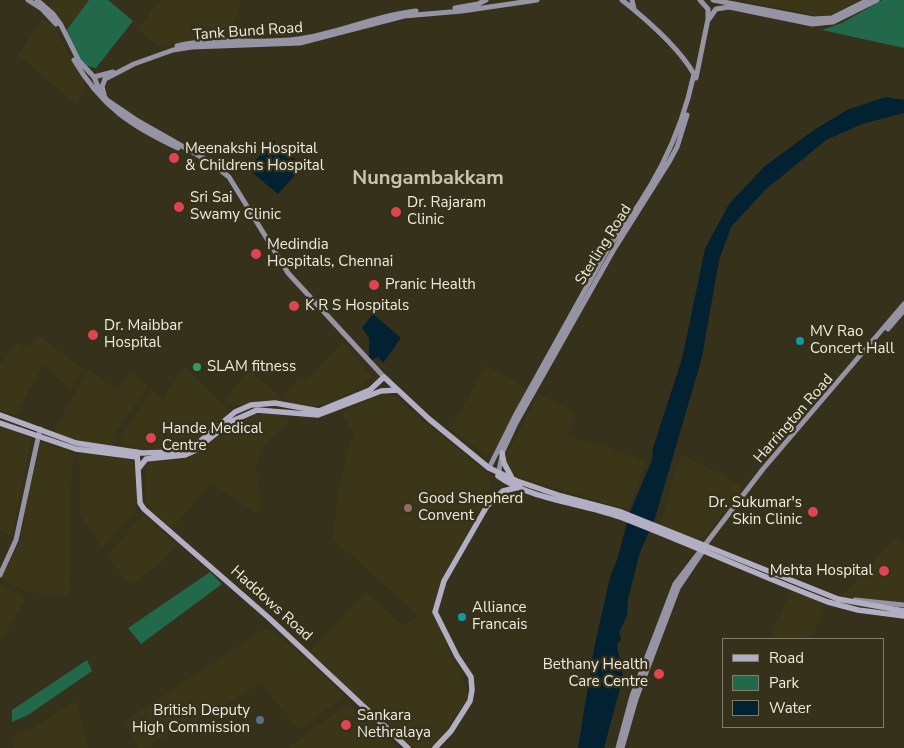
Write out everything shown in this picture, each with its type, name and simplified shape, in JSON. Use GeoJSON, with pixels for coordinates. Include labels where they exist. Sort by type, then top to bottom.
{"type":"FeatureCollection","features":[{"type":"Feature","properties":{"kind":"main road"},"geometry":{"type":"LineString","coordinates":[[28,0],[42,9],[58,27],[73,58],[92,88],[112,109],[160,140],[223,170]]}},
{"type":"Feature","properties":{"kind":"main road"},"geometry":{"type":"LineString","coordinates":[[37,0],[53,14],[78,61],[94,77],[99,89],[107,100],[138,121],[223,170],[244,200],[288,273],[397,390],[510,484],[546,496],[620,515]]}},
{"type":"Feature","properties":{"kind":"main road","name":"Tank Bund Road"},"geometry":{"type":"LineString","coordinates":[[107,100],[102,87],[105,79],[153,56],[192,47],[282,42],[339,30],[404,12],[461,8],[486,0]]}},
{"type":"Feature","properties":{"kind":"main road","name":"Tank Bund Road"},"geometry":{"type":"LineString","coordinates":[[94,77],[114,72],[152,54],[191,43],[233,40],[300,43],[404,16],[462,11],[494,2],[537,0]]}},
{"type":"Feature","properties":{"kind":"main road"},"geometry":{"type":"LineString","coordinates":[[622,0],[684,60],[691,64],[699,62]]}},
{"type":"Feature","properties":{"kind":"main road"},"geometry":{"type":"LineString","coordinates":[[632,0],[634,10]]}},
{"type":"Feature","properties":{"kind":"main road"},"geometry":{"type":"LineString","coordinates":[[700,0],[708,9],[708,19]]}},
{"type":"Feature","properties":{"kind":"main road"},"geometry":{"type":"LineString","coordinates":[[713,0],[817,21],[832,18],[868,0]]}},
{"type":"Feature","properties":{"kind":"main road"},"geometry":{"type":"LineString","coordinates":[[708,19],[716,9],[729,7],[833,22],[876,0]]}},
{"type":"Feature","properties":{"kind":"main road","name":"Sterling Road"},"geometry":{"type":"LineString","coordinates":[[498,474],[502,453],[516,423],[581,306],[677,147],[689,108],[708,19]]}},
{"type":"Feature","properties":{"kind":"main road","name":"Sterling Road"},"geometry":{"type":"LineString","coordinates":[[489,468],[515,416],[610,245],[628,222],[667,157],[686,110],[694,74],[684,60]]}},
{"type":"Feature","properties":{"kind":"main road"},"geometry":{"type":"LineString","coordinates":[[618,748],[632,696],[675,584],[763,470],[904,304]]}},
{"type":"Feature","properties":{"kind":"main road","name":"Harrington Road"},"geometry":{"type":"LineString","coordinates":[[703,548],[773,462],[904,310]]}},
{"type":"Feature","properties":{"kind":"main road"},"geometry":{"type":"LineString","coordinates":[[0,423],[76,449],[100,453],[137,455],[179,452],[193,447],[236,412],[251,405],[275,403],[319,411],[370,390],[384,377]]}},
{"type":"Feature","properties":{"kind":"main road"},"geometry":{"type":"LineString","coordinates":[[138,470],[146,459],[194,451],[230,422],[257,410],[318,415],[381,391],[397,390]]}},
{"type":"Feature","properties":{"kind":"main road"},"geometry":{"type":"LineString","coordinates":[[0,415],[76,444],[109,448],[137,455]]}},
{"type":"Feature","properties":{"kind":"main road"},"geometry":{"type":"LineString","coordinates":[[0,575],[16,540],[40,429]]}},
{"type":"Feature","properties":{"kind":"main road"},"geometry":{"type":"LineString","coordinates":[[92,446],[100,453]]}},
{"type":"Feature","properties":{"kind":"main road"},"geometry":{"type":"LineString","coordinates":[[100,453],[109,448]]}},
{"type":"Feature","properties":{"kind":"main road"},"geometry":{"type":"LineString","coordinates":[[502,453],[510,484]]}},
{"type":"Feature","properties":{"kind":"main road","name":"Haddows Road"},"geometry":{"type":"LineString","coordinates":[[137,455],[140,503],[144,509],[276,624],[408,748]]}},
{"type":"Feature","properties":{"kind":"main road"},"geometry":{"type":"LineString","coordinates":[[435,748],[451,731],[470,701],[472,690],[471,677],[457,656],[435,612],[444,581],[487,506],[510,484]]}},
{"type":"Feature","properties":{"kind":"main road"},"geometry":{"type":"LineString","coordinates":[[510,484],[561,496],[620,515],[844,604],[903,613]]}},
{"type":"Feature","properties":{"kind":"main road"},"geometry":{"type":"LineString","coordinates":[[622,748],[636,699],[678,588],[703,548]]}},
{"type":"Feature","properties":{"kind":"main road"},"geometry":{"type":"LineString","coordinates":[[844,604],[903,613]]}},
{"type":"Feature","properties":{"kind":"shaded area"},"geometry":{"type":"Polygon","coordinates":[[[54,0],[89,0],[66,31],[49,5],[54,0]]]}},
{"type":"Feature","properties":{"kind":"shaded area"},"geometry":{"type":"Polygon","coordinates":[[[161,0],[239,0],[241,4],[232,29],[228,34],[159,47],[137,29],[161,0]]]}},
{"type":"Feature","properties":{"kind":"shaded area"},"geometry":{"type":"Polygon","coordinates":[[[742,0],[860,0],[832,16],[816,16],[742,0]]]}},
{"type":"Feature","properties":{"kind":"shaded area"},"geometry":{"type":"Polygon","coordinates":[[[43,18],[55,27],[84,84],[84,90],[77,105],[18,55],[43,18]]]}},
{"type":"Feature","properties":{"kind":"shaded area"},"geometry":{"type":"Polygon","coordinates":[[[39,335],[80,367],[81,371],[70,390],[43,364],[16,416],[0,410],[0,361],[3,363],[15,342],[28,348],[39,335]]]}},
{"type":"Feature","properties":{"kind":"shaded area"},"geometry":{"type":"Polygon","coordinates":[[[342,342],[371,376],[366,382],[333,403],[307,407],[292,404],[285,396],[299,377],[307,381],[342,342]]]}},
{"type":"Feature","properties":{"kind":"shaded area"},"geometry":{"type":"Polygon","coordinates":[[[486,365],[529,389],[493,452],[486,456],[451,428],[486,365]]]}},
{"type":"Feature","properties":{"kind":"shaded area"},"geometry":{"type":"Polygon","coordinates":[[[184,366],[227,409],[228,413],[192,444],[179,449],[154,450],[120,446],[123,434],[152,390],[163,399],[184,366]]]}},
{"type":"Feature","properties":{"kind":"shaded area"},"geometry":{"type":"Polygon","coordinates":[[[89,369],[118,391],[130,372],[148,386],[118,428],[111,445],[78,441],[55,433],[55,428],[89,369]]]}},
{"type":"Feature","properties":{"kind":"shaded area"},"geometry":{"type":"Polygon","coordinates":[[[249,370],[279,395],[281,400],[233,406],[225,398],[249,370]]]}},
{"type":"Feature","properties":{"kind":"shaded area"},"geometry":{"type":"Polygon","coordinates":[[[385,394],[395,397],[489,475],[490,484],[486,499],[445,574],[431,611],[467,688],[468,698],[442,736],[431,748],[412,747],[309,652],[366,592],[402,625],[419,616],[333,539],[337,499],[350,439],[355,436],[341,413],[375,396],[385,394]]]}},
{"type":"Feature","properties":{"kind":"shaded area"},"geometry":{"type":"Polygon","coordinates":[[[539,394],[576,413],[566,436],[609,447],[646,463],[628,510],[508,472],[504,460],[539,394]]]}},
{"type":"Feature","properties":{"kind":"shaded area"},"geometry":{"type":"Polygon","coordinates":[[[260,407],[291,421],[264,445],[259,458],[256,468],[261,502],[257,514],[211,483],[172,529],[149,508],[146,501],[145,467],[150,462],[181,459],[205,448],[226,431],[241,414],[260,407]]]}},
{"type":"Feature","properties":{"kind":"shaded area"},"geometry":{"type":"Polygon","coordinates":[[[0,426],[32,439],[11,536],[0,531],[0,426]]]}},
{"type":"Feature","properties":{"kind":"shaded area"},"geometry":{"type":"Polygon","coordinates":[[[43,443],[72,452],[69,592],[66,596],[27,592],[1,579],[22,537],[29,491],[40,445],[43,443]]]}},
{"type":"Feature","properties":{"kind":"shaded area"},"geometry":{"type":"Polygon","coordinates":[[[79,453],[132,460],[136,466],[136,511],[102,548],[80,515],[79,453]]]}},
{"type":"Feature","properties":{"kind":"shaded area"},"geometry":{"type":"Polygon","coordinates":[[[681,454],[724,475],[744,488],[705,536],[698,539],[668,530],[660,525],[681,454]]]}},
{"type":"Feature","properties":{"kind":"shaded area"},"geometry":{"type":"Polygon","coordinates":[[[143,515],[177,545],[161,563],[130,585],[107,555],[143,515]]]}},
{"type":"Feature","properties":{"kind":"shaded area","name":"Mehta Hospital"},"geometry":{"type":"Polygon","coordinates":[[[895,538],[904,546],[904,602],[842,596],[895,538]]]}},
{"type":"Feature","properties":{"kind":"shaded area"},"geometry":{"type":"Polygon","coordinates":[[[0,585],[26,598],[0,643],[0,585]]]}},
{"type":"Feature","properties":{"kind":"shaded area"},"geometry":{"type":"Polygon","coordinates":[[[791,591],[826,605],[811,638],[768,638],[791,591]]]}},
{"type":"Feature","properties":{"kind":"shaded area"},"geometry":{"type":"Polygon","coordinates":[[[264,629],[273,630],[342,693],[342,698],[299,730],[260,683],[222,707],[143,748],[138,748],[125,721],[264,629]]]}},
{"type":"Feature","properties":{"kind":"shaded area"},"geometry":{"type":"Polygon","coordinates":[[[75,701],[89,748],[14,748],[12,737],[33,728],[75,701]]]}},
{"type":"Feature","properties":{"kind":"shaded area","name":"Sankara Nethralaya"},"geometry":{"type":"Polygon","coordinates":[[[348,703],[398,748],[288,748],[348,703]]]}},
{"type":"Feature","properties":{"kind":"green space"},"geometry":{"type":"Polygon","coordinates":[[[89,0],[108,0],[133,21],[96,68],[90,67],[80,60],[66,31],[89,0]]]}},
{"type":"Feature","properties":{"kind":"green space"},"geometry":{"type":"Polygon","coordinates":[[[882,0],[904,0],[904,48],[822,30],[842,23],[882,0]]]}},
{"type":"Feature","properties":{"kind":"green space"},"geometry":{"type":"Polygon","coordinates":[[[210,572],[222,584],[141,644],[128,628],[210,572]]]}},
{"type":"Feature","properties":{"kind":"green space"},"geometry":{"type":"Polygon","coordinates":[[[87,660],[92,671],[28,715],[12,722],[12,710],[87,660]]]}},
{"type":"Feature","properties":{"kind":"water"},"geometry":{"type":"Polygon","coordinates":[[[886,97],[904,100],[904,113],[862,124],[826,140],[765,190],[731,227],[719,260],[702,357],[655,518],[640,552],[628,599],[627,616],[619,632],[621,639],[617,645],[623,677],[604,748],[578,748],[594,649],[610,577],[617,560],[630,512],[652,460],[653,448],[682,359],[705,249],[729,204],[765,166],[814,130],[847,110],[886,97]]]}},
{"type":"Feature","properties":{"kind":"water"},"geometry":{"type":"Polygon","coordinates":[[[273,140],[303,166],[278,194],[248,169],[273,140]]]}},
{"type":"Feature","properties":{"kind":"water"},"geometry":{"type":"Polygon","coordinates":[[[373,314],[401,338],[383,363],[378,357],[372,360],[369,358],[369,338],[362,328],[373,314]]]}},
{"type":"Feature","properties":{"kind":"place","name":"Meenakshi Hospital & Childrens Hospital"},"geometry":{"type":"Point","coordinates":[174,158]}},
{"type":"Feature","properties":{"kind":"place","name":"Sri Sai Swamy Clinic"},"geometry":{"type":"Point","coordinates":[179,207]}},
{"type":"Feature","properties":{"kind":"place","name":"Dr. Rajaram Clinic"},"geometry":{"type":"Point","coordinates":[396,212]}},
{"type":"Feature","properties":{"kind":"place","name":"Medindia Hospitals, Chennai"},"geometry":{"type":"Point","coordinates":[256,254]}},
{"type":"Feature","properties":{"kind":"place","name":"Pranic Health"},"geometry":{"type":"Point","coordinates":[374,285]}},
{"type":"Feature","properties":{"kind":"place","name":"K R S Hospitals"},"geometry":{"type":"Point","coordinates":[294,306]}},
{"type":"Feature","properties":{"kind":"place","name":"Dr. Maibbar Hospital"},"geometry":{"type":"Point","coordinates":[93,335]}},
{"type":"Feature","properties":{"kind":"place","name":"MV Rao Concert Hall"},"geometry":{"type":"Point","coordinates":[800,341]}},
{"type":"Feature","properties":{"kind":"place","name":"SLAM fitness"},"geometry":{"type":"Point","coordinates":[197,367]}},
{"type":"Feature","properties":{"kind":"place","name":"Hande Medical Centre"},"geometry":{"type":"Point","coordinates":[151,438]}},
{"type":"Feature","properties":{"kind":"place","name":"Good Shepherd Convent"},"geometry":{"type":"Point","coordinates":[408,508]}},
{"type":"Feature","properties":{"kind":"place","name":"Dr. Sukumar's Skin Clinic"},"geometry":{"type":"Point","coordinates":[813,512]}},
{"type":"Feature","properties":{"kind":"place","name":"Mehta Hospital"},"geometry":{"type":"Point","coordinates":[884,571]}},
{"type":"Feature","properties":{"kind":"place","name":"Alliance Francais"},"geometry":{"type":"Point","coordinates":[462,617]}},
{"type":"Feature","properties":{"kind":"place","name":"Bethany Health Care Centre"},"geometry":{"type":"Point","coordinates":[659,674]}},
{"type":"Feature","properties":{"kind":"place","name":"British Deputy High Commission"},"geometry":{"type":"Point","coordinates":[260,720]}},
{"type":"Feature","properties":{"kind":"place","name":"Sankara Nethralaya"},"geometry":{"type":"Point","coordinates":[346,725]}},
{"type":"Feature","properties":{"kind":"district","name":"Nungambakkam"},"geometry":{"type":"Point","coordinates":[428,179]}}]}
